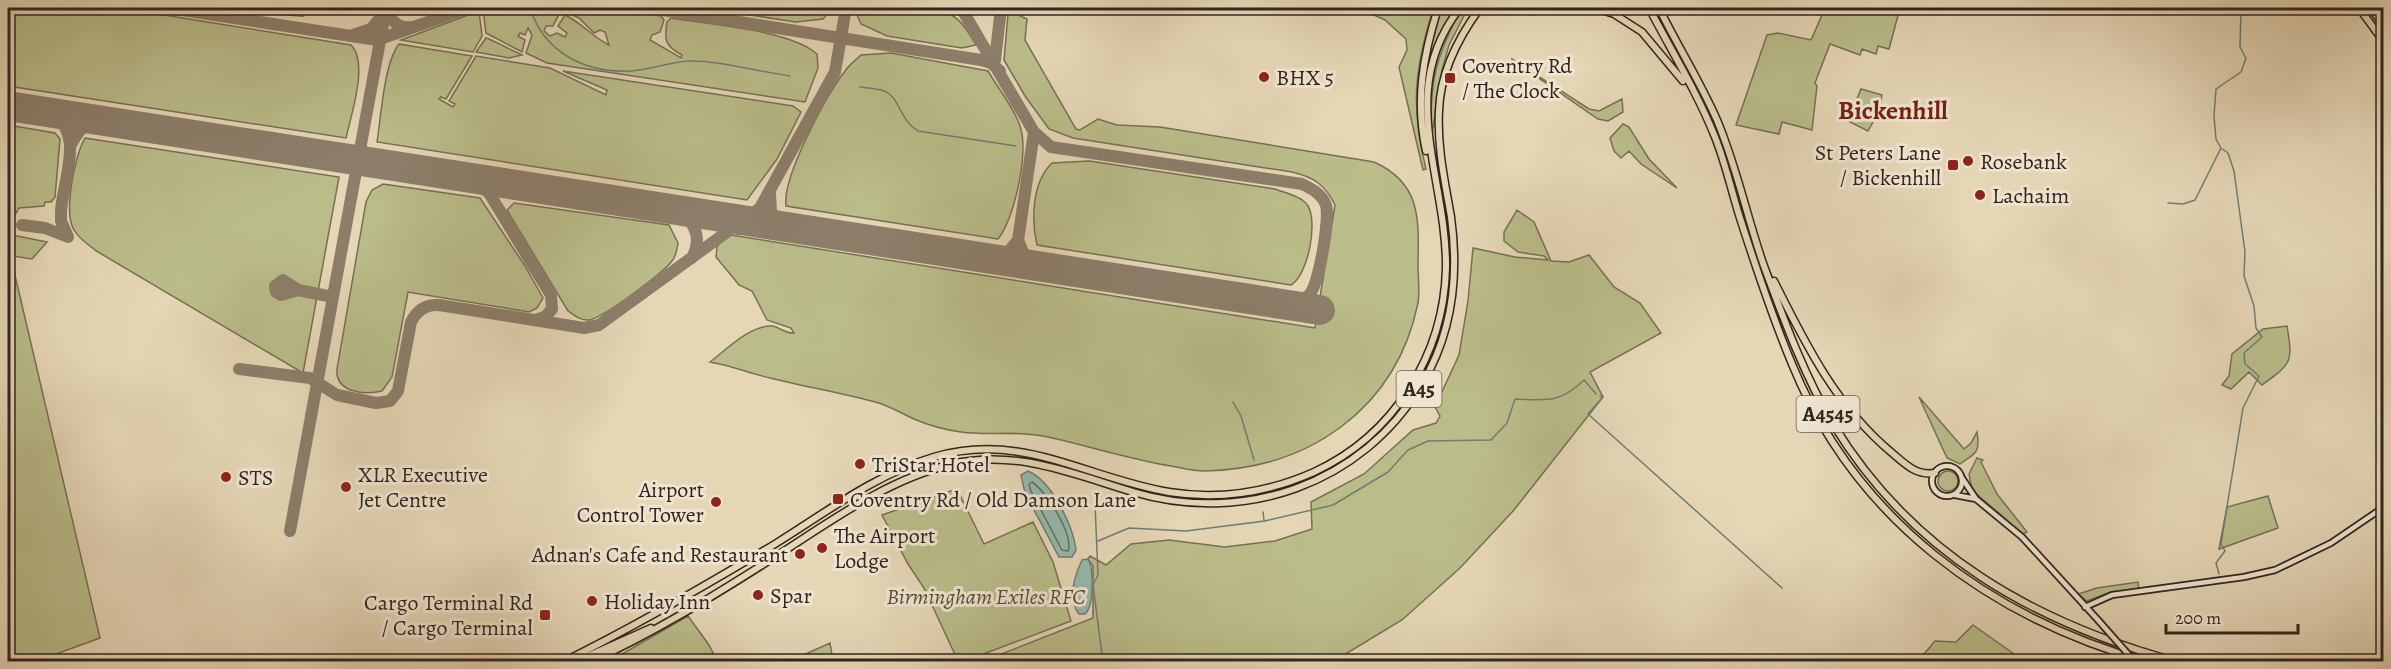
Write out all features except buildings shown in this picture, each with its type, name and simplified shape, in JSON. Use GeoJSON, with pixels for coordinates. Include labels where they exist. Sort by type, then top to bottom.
{"type":"FeatureCollection","features":[{"type":"Feature","properties":{"kind":"highway"},"geometry":{"type":"LineString","coordinates":[[1435,182],[1422,132],[1419,103],[1425,48],[1438,8]]}},
{"type":"Feature","properties":{"kind":"highway"},"geometry":{"type":"LineString","coordinates":[[1446,8],[1477,11]]}},
{"type":"Feature","properties":{"kind":"highway","name":"A45"},"geometry":{"type":"LineString","coordinates":[[563,662],[660,613],[887,475],[957,450],[1028,451],[1169,491],[1219,495],[1282,484],[1333,463],[1370,436],[1385,421],[1408,391],[1435,337],[1446,268],[1444,238],[1427,132],[1426,93],[1442,38],[1460,8]]}},
{"type":"Feature","properties":{"kind":"highway","name":"A4545"},"geometry":{"type":"LineString","coordinates":[[1595,8],[1614,14],[1642,32],[1695,95]]}},
{"type":"Feature","properties":{"kind":"highway","name":"A4545"},"geometry":{"type":"LineString","coordinates":[[1649,8],[1715,137],[1742,224],[1792,366],[1819,419],[1860,481],[1904,530],[1948,567],[1991,596],[2055,629],[2110,651],[2148,662]]}},
{"type":"Feature","properties":{"kind":"highway","name":"A4545"},"geometry":{"type":"LineString","coordinates":[[1659,8],[1717,119],[1760,254],[1798,354],[1824,408],[1868,474],[1905,516],[1974,572],[2052,619],[2110,642],[2178,662]]}},
{"type":"Feature","properties":{"kind":"highway"},"geometry":{"type":"LineString","coordinates":[[2359,8],[2384,42]]}},
{"type":"Feature","properties":{"kind":"highway"},"geometry":{"type":"LineString","coordinates":[[2371,8],[2384,26]]}},
{"type":"Feature","properties":{"kind":"highway","name":"A45"},"geometry":{"type":"LineString","coordinates":[[590,662],[671,621],[891,486],[948,465],[983,459],[1008,459],[1060,468],[1167,501],[1222,505],[1270,498],[1300,489],[1333,473],[1364,452],[1389,430],[1423,383],[1442,340],[1450,309],[1455,254],[1439,140],[1439,111],[1449,61],[1477,11]]}},
{"type":"Feature","properties":{"kind":"highway"},"geometry":{"type":"LineString","coordinates":[[1760,254],[1818,367],[1850,411],[1908,466],[1921,473],[1935,473]]}},
{"type":"Feature","properties":{"kind":"highway"},"geometry":{"type":"LineString","coordinates":[[574,662],[671,621]]}},
{"type":"Feature","properties":{"kind":"main road"},"geometry":{"type":"LineString","coordinates":[[1976,499],[1954,494],[1944,496],[1936,491],[1933,483],[1935,473],[1941,468],[1950,467],[1958,471],[1976,499],[2022,537],[2135,662]]}},
{"type":"Feature","properties":{"kind":"main road"},"geometry":{"type":"LineString","coordinates":[[1954,494],[1961,487],[1962,478]]}},
{"type":"Feature","properties":{"kind":"main road"},"geometry":{"type":"LineString","coordinates":[[2085,607],[2112,595],[2244,577],[2275,570],[2331,543],[2384,507]]}},
{"type":"Feature","properties":{"kind":"main road"},"geometry":{"type":"LineString","coordinates":[[600,662],[612,652]]}},
{"type":"Feature","properties":{"kind":"green space"},"geometry":{"type":"Polygon","coordinates":[[[920,6],[943,11],[960,22],[976,45],[962,48],[887,36],[861,24],[857,15],[861,8],[920,6]]]}},
{"type":"Feature","properties":{"kind":"green space"},"geometry":{"type":"Polygon","coordinates":[[[8,8],[120,8],[351,45],[359,63],[359,76],[346,138],[8,86],[8,8]]]}},
{"type":"Feature","properties":{"kind":"green space"},"geometry":{"type":"Polygon","coordinates":[[[247,8],[290,8],[302,16],[255,13],[247,8]]]}},
{"type":"Feature","properties":{"kind":"green space"},"geometry":{"type":"Polygon","coordinates":[[[551,8],[558,16],[553,26],[546,26],[544,31],[550,36],[557,33],[565,37],[567,33],[558,26],[565,15],[609,45],[605,32],[600,30],[594,33],[579,18],[557,8],[600,8],[661,16],[664,20],[660,32],[652,35],[650,40],[681,58],[682,55],[672,49],[666,38],[667,22],[671,18],[748,29],[788,39],[805,46],[817,54],[818,68],[805,102],[547,63],[526,53],[532,35],[528,28],[525,35],[520,33],[518,36],[525,40],[522,52],[486,33],[483,10],[551,8]]]}},
{"type":"Feature","properties":{"kind":"green space"},"geometry":{"type":"Polygon","coordinates":[[[703,8],[832,8],[823,19],[796,22],[703,8]]]}},
{"type":"Feature","properties":{"kind":"green space"},"geometry":{"type":"Polygon","coordinates":[[[1358,8],[1372,8],[1387,15],[1388,11],[1378,8],[1411,8],[1432,13],[1421,53],[1417,90],[1418,127],[1426,169],[1423,170],[1399,67],[1407,50],[1406,39],[1385,20],[1358,8]]]}},
{"type":"Feature","properties":{"kind":"green space"},"geometry":{"type":"Polygon","coordinates":[[[1828,8],[1900,8],[1889,49],[1878,46],[1876,54],[1862,49],[1860,55],[1830,44],[1815,83],[1817,86],[1812,130],[1782,122],[1779,134],[1736,125],[1767,35],[1778,33],[1811,40],[1822,15],[1828,8]]]}},
{"type":"Feature","properties":{"kind":"green space"},"geometry":{"type":"Polygon","coordinates":[[[479,11],[482,36],[473,52],[401,40],[479,11]]]}},
{"type":"Feature","properties":{"kind":"green space"},"geometry":{"type":"Polygon","coordinates":[[[1008,14],[1016,14],[1027,19],[1025,40],[1076,129],[1080,130],[1098,119],[1117,125],[1160,127],[1374,162],[1401,180],[1409,192],[1417,217],[1418,303],[1407,341],[1390,374],[1368,402],[1342,426],[1312,445],[1279,459],[1242,468],[1204,471],[1140,460],[1037,435],[949,430],[919,421],[879,403],[710,362],[739,339],[755,330],[772,326],[794,333],[791,328],[767,320],[752,291],[739,285],[716,257],[717,247],[724,236],[731,235],[1315,328],[1335,205],[1323,187],[1306,176],[1292,172],[1073,138],[1049,129],[1025,96],[1004,60],[1008,14]]]}},
{"type":"Feature","properties":{"kind":"green space"},"geometry":{"type":"Polygon","coordinates":[[[1440,14],[1451,15],[1438,38],[1424,94],[1425,70],[1440,14]]]}},
{"type":"Feature","properties":{"kind":"green space"},"geometry":{"type":"Polygon","coordinates":[[[1465,14],[1449,45],[1442,70],[1431,141],[1431,105],[1438,62],[1458,15],[1465,14]]]}},
{"type":"Feature","properties":{"kind":"green space"},"geometry":{"type":"Polygon","coordinates":[[[486,38],[522,55],[509,58],[476,52],[486,38]]]}},
{"type":"Feature","properties":{"kind":"green space"},"geometry":{"type":"Polygon","coordinates":[[[399,44],[472,56],[446,99],[441,97],[439,99],[453,107],[455,104],[449,101],[476,56],[550,68],[606,95],[607,90],[563,71],[793,106],[801,112],[777,159],[747,200],[377,142],[387,77],[399,44]]]}},
{"type":"Feature","properties":{"kind":"green space"},"geometry":{"type":"Polygon","coordinates":[[[891,53],[988,71],[1013,110],[1022,135],[1022,166],[1010,216],[998,239],[786,206],[791,176],[798,157],[817,117],[837,83],[861,55],[891,53]]]}},
{"type":"Feature","properties":{"kind":"green space"},"geometry":{"type":"Polygon","coordinates":[[[1512,59],[1589,109],[1599,111],[1622,99],[1623,112],[1608,121],[1598,119],[1534,75],[1513,64],[1512,59]]]}},
{"type":"Feature","properties":{"kind":"green space"},"geometry":{"type":"Polygon","coordinates":[[[1861,89],[1882,95],[1879,111],[1868,131],[1848,121],[1861,89]]]}},
{"type":"Feature","properties":{"kind":"green space"},"geometry":{"type":"Polygon","coordinates":[[[1623,124],[1629,127],[1649,159],[1677,188],[1641,164],[1629,151],[1621,158],[1614,151],[1610,138],[1623,124]]]}},
{"type":"Feature","properties":{"kind":"green space"},"geometry":{"type":"Polygon","coordinates":[[[8,125],[55,133],[60,139],[55,197],[51,202],[45,202],[44,206],[19,208],[14,217],[12,235],[47,242],[32,259],[13,256],[8,251],[8,125]]]}},
{"type":"Feature","properties":{"kind":"green space"},"geometry":{"type":"Polygon","coordinates":[[[85,138],[339,177],[303,373],[98,252],[79,236],[71,222],[70,198],[74,170],[85,138]]]}},
{"type":"Feature","properties":{"kind":"green space"},"geometry":{"type":"Polygon","coordinates":[[[1089,161],[1275,189],[1298,197],[1308,206],[1312,224],[1310,248],[1302,271],[1291,285],[1037,245],[1034,224],[1035,202],[1040,180],[1045,171],[1052,163],[1089,161]]]}},
{"type":"Feature","properties":{"kind":"green space"},"geometry":{"type":"Polygon","coordinates":[[[383,184],[480,198],[525,266],[543,298],[537,308],[529,312],[408,292],[392,377],[382,391],[368,393],[346,388],[338,377],[337,369],[366,202],[372,190],[383,184]]]}},
{"type":"Feature","properties":{"kind":"green space"},"geometry":{"type":"Polygon","coordinates":[[[514,203],[669,225],[678,243],[675,255],[657,275],[619,304],[596,317],[583,320],[568,311],[507,210],[514,203]]]}},
{"type":"Feature","properties":{"kind":"green space"},"geometry":{"type":"Polygon","coordinates":[[[1517,210],[1534,222],[1551,261],[1569,262],[1589,255],[1614,287],[1640,303],[1661,333],[1590,372],[1603,397],[1514,510],[1460,568],[1402,620],[1334,661],[981,662],[1093,618],[1093,566],[1088,559],[1090,556],[1106,565],[1131,544],[1169,540],[1225,547],[1275,541],[1312,529],[1311,502],[1364,474],[1413,430],[1436,423],[1440,416],[1435,407],[1459,355],[1468,301],[1473,248],[1515,257],[1548,260],[1544,256],[1518,252],[1504,241],[1504,232],[1517,210]]]}},
{"type":"Feature","properties":{"kind":"green space"},"geometry":{"type":"Polygon","coordinates":[[[8,270],[14,271],[100,638],[37,661],[8,661],[8,270]]]}},
{"type":"Feature","properties":{"kind":"green space"},"geometry":{"type":"Polygon","coordinates":[[[2287,326],[2290,355],[2279,372],[2262,385],[2249,372],[2231,389],[2222,385],[2229,376],[2232,354],[2263,329],[2287,326]]]}},
{"type":"Feature","properties":{"kind":"green space"},"geometry":{"type":"Polygon","coordinates":[[[1919,397],[1964,449],[1971,443],[1977,432],[1977,450],[1972,456],[1960,464],[1947,458],[1919,397]]]}},
{"type":"Feature","properties":{"kind":"green space"},"geometry":{"type":"Polygon","coordinates":[[[1977,458],[1983,460],[1981,462],[1997,494],[2027,532],[2023,534],[1972,490],[1969,474],[1977,458]]]}},
{"type":"Feature","properties":{"kind":"green space"},"geometry":{"type":"Polygon","coordinates":[[[1948,471],[1955,474],[1958,481],[1955,488],[1948,491],[1941,488],[1938,481],[1941,474],[1948,471]]]}},
{"type":"Feature","properties":{"kind":"green space","name":"Birmingham Exiles RFC"},"geometry":{"type":"Polygon","coordinates":[[[957,489],[984,544],[1033,522],[1053,562],[1071,621],[965,661],[958,661],[924,588],[908,564],[882,515],[957,489]]]}},
{"type":"Feature","properties":{"kind":"green space"},"geometry":{"type":"Polygon","coordinates":[[[2268,496],[2278,528],[2219,549],[2227,507],[2268,496]]]}},
{"type":"Feature","properties":{"kind":"green space"},"geometry":{"type":"Polygon","coordinates":[[[2138,582],[2139,589],[2108,593],[2087,601],[2078,594],[2097,588],[2138,582]]]}},
{"type":"Feature","properties":{"kind":"green space"},"geometry":{"type":"Polygon","coordinates":[[[688,616],[709,645],[717,661],[610,661],[688,616]]]}},
{"type":"Feature","properties":{"kind":"green space"},"geometry":{"type":"Polygon","coordinates":[[[1973,625],[2024,661],[1918,661],[1935,641],[1956,642],[1973,625]]]}},
{"type":"Feature","properties":{"kind":"green space"},"geometry":{"type":"Polygon","coordinates":[[[830,643],[833,661],[790,661],[830,643]]]}},
{"type":"Feature","properties":{"kind":"water"},"geometry":{"type":"Polygon","coordinates":[[[1028,471],[1045,484],[1060,505],[1074,540],[1076,550],[1072,557],[1059,557],[1025,493],[1021,475],[1028,471]]]}},
{"type":"Feature","properties":{"kind":"water"},"geometry":{"type":"Polygon","coordinates":[[[1088,559],[1092,587],[1090,603],[1085,614],[1079,614],[1073,601],[1073,587],[1082,560],[1088,559]]]}},
{"type":"Feature","properties":{"kind":"waterway"},"geometry":{"type":"LineString","coordinates":[[530,8],[545,37],[556,48],[582,64],[597,68],[630,71],[700,61],[790,76]]}},
{"type":"Feature","properties":{"kind":"waterway"},"geometry":{"type":"LineString","coordinates":[[1529,15],[1540,8]]}},
{"type":"Feature","properties":{"kind":"waterway"},"geometry":{"type":"LineString","coordinates":[[2219,574],[2216,563],[2225,551],[2221,544],[2243,408],[2259,376],[2245,364],[2244,353],[2262,337],[2256,328],[2254,306],[2244,276],[2245,252],[2234,171],[2228,153],[2221,148],[2216,139],[2214,116],[2216,89],[2241,72],[2246,58],[2240,47],[2241,8]]}},
{"type":"Feature","properties":{"kind":"waterway"},"geometry":{"type":"LineString","coordinates":[[860,87],[878,89],[889,94],[894,98],[907,121],[918,131],[1016,146]]}},
{"type":"Feature","properties":{"kind":"waterway"},"geometry":{"type":"LineString","coordinates":[[2168,203],[2183,204],[2195,200],[2221,148]]}},
{"type":"Feature","properties":{"kind":"waterway"},"geometry":{"type":"LineString","coordinates":[[1098,541],[1129,528],[1186,531],[1265,521],[1333,505],[1388,472],[1408,450],[1428,441],[1491,440],[1507,423],[1515,399],[1544,400],[1560,397],[1584,380],[1596,394]]}},
{"type":"Feature","properties":{"kind":"waterway"},"geometry":{"type":"LineString","coordinates":[[1600,396],[1603,397],[1588,414],[1782,588]]}},
{"type":"Feature","properties":{"kind":"waterway"},"geometry":{"type":"LineString","coordinates":[[1233,402],[1241,416],[1254,460]]}},
{"type":"Feature","properties":{"kind":"waterway"},"geometry":{"type":"LineString","coordinates":[[1098,495],[1095,504],[1098,575],[1093,585],[1103,662]]}},
{"type":"Feature","properties":{"kind":"waterway"},"geometry":{"type":"LineString","coordinates":[[1263,512],[1264,520]]}},
{"type":"Feature","properties":{"kind":"taxiway"},"geometry":{"type":"LineString","coordinates":[[168,8],[377,40],[468,8]]}},
{"type":"Feature","properties":{"kind":"taxiway"},"geometry":{"type":"LineString","coordinates":[[290,531],[386,8]]}},
{"type":"Feature","properties":{"kind":"taxiway"},"geometry":{"type":"LineString","coordinates":[[387,8],[390,17],[396,23],[403,27],[413,27]]}},
{"type":"Feature","properties":{"kind":"taxiway"},"geometry":{"type":"LineString","coordinates":[[650,8],[981,60],[991,63],[1000,71]]}},
{"type":"Feature","properties":{"kind":"taxiway"},"geometry":{"type":"LineString","coordinates":[[239,369],[310,378],[337,395],[376,403],[390,401],[398,391],[411,322],[416,314],[426,307],[439,305],[584,328],[599,325],[760,208],[835,72],[846,8]]}},
{"type":"Feature","properties":{"kind":"taxiway"},"geometry":{"type":"LineString","coordinates":[[961,8],[1034,132],[1018,240],[1007,254],[993,259]]}},
{"type":"Feature","properties":{"kind":"taxiway"},"geometry":{"type":"LineString","coordinates":[[995,60],[1001,8]]}},
{"type":"Feature","properties":{"kind":"taxiway"},"geometry":{"type":"LineString","coordinates":[[353,35],[371,29],[384,13]]}},
{"type":"Feature","properties":{"kind":"taxiway"},"geometry":{"type":"LineString","coordinates":[[50,113],[61,121],[70,144],[61,211],[61,221],[68,237]]}},
{"type":"Feature","properties":{"kind":"taxiway"},"geometry":{"type":"LineString","coordinates":[[71,144],[80,130],[99,120]]}},
{"type":"Feature","properties":{"kind":"taxiway"},"geometry":{"type":"LineString","coordinates":[[1034,132],[1051,147],[1302,184],[1313,190],[1324,201],[1327,212],[1320,266],[1309,295],[1300,301],[1284,304]]}},
{"type":"Feature","properties":{"kind":"taxiway"},"geometry":{"type":"LineString","coordinates":[[356,174],[353,164],[343,158],[356,155],[361,147]]}},
{"type":"Feature","properties":{"kind":"taxiway"},"geometry":{"type":"LineString","coordinates":[[473,178],[489,193],[551,295],[552,309],[546,316],[536,320]]}},
{"type":"Feature","properties":{"kind":"taxiway"},"geometry":{"type":"LineString","coordinates":[[770,193],[771,213],[789,227]]}},
{"type":"Feature","properties":{"kind":"taxiway"},"geometry":{"type":"LineString","coordinates":[[680,211],[690,221],[696,232],[697,244],[692,258]]}},
{"type":"Feature","properties":{"kind":"taxiway"},"geometry":{"type":"LineString","coordinates":[[22,225],[45,228],[68,237]]}},
{"type":"Feature","properties":{"kind":"taxiway"},"geometry":{"type":"LineString","coordinates":[[738,229],[771,225]]}},
{"type":"Feature","properties":{"kind":"taxiway"},"geometry":{"type":"LineString","coordinates":[[1018,240],[1025,257],[1042,267]]}},
{"type":"Feature","properties":{"kind":"taxiway"},"geometry":{"type":"LineString","coordinates":[[298,290],[281,295],[276,292],[275,286],[283,280],[298,290],[333,297]]}},
{"type":"Feature","properties":{"kind":"runway"},"geometry":{"type":"LineString","coordinates":[[8,106],[1320,310]]}},
{"type":"Feature","properties":{"kind":"place","name":"BHX 5"},"geometry":{"type":"Point","coordinates":[1264,77]}},
{"type":"Feature","properties":{"kind":"place","name":"Coventry Rd / The Clock"},"geometry":{"type":"Point","coordinates":[1450,78]}},
{"type":"Feature","properties":{"kind":"place","name":"Rosebank"},"geometry":{"type":"Point","coordinates":[1968,161]}},
{"type":"Feature","properties":{"kind":"place","name":"St Peters Lane / Bickenhill"},"geometry":{"type":"Point","coordinates":[1953,165]}},
{"type":"Feature","properties":{"kind":"place","name":"Lachaim"},"geometry":{"type":"Point","coordinates":[1980,195]}},
{"type":"Feature","properties":{"kind":"place","name":"TriStar Hotel"},"geometry":{"type":"Point","coordinates":[860,464]}},
{"type":"Feature","properties":{"kind":"place","name":"STS"},"geometry":{"type":"Point","coordinates":[226,477]}},
{"type":"Feature","properties":{"kind":"place","name":"XLR Executive Jet Centre"},"geometry":{"type":"Point","coordinates":[346,487]}},
{"type":"Feature","properties":{"kind":"place","name":"Coventry Rd / Old Damson Lane"},"geometry":{"type":"Point","coordinates":[838,499]}},
{"type":"Feature","properties":{"kind":"place","name":"Airport Control Tower"},"geometry":{"type":"Point","coordinates":[716,502]}},
{"type":"Feature","properties":{"kind":"place","name":"The Airport Lodge"},"geometry":{"type":"Point","coordinates":[822,548]}},
{"type":"Feature","properties":{"kind":"place","name":"Adnan's Cafe and Restaurant"},"geometry":{"type":"Point","coordinates":[800,554]}},
{"type":"Feature","properties":{"kind":"place","name":"Spar"},"geometry":{"type":"Point","coordinates":[758,595]}},
{"type":"Feature","properties":{"kind":"place","name":"Holiday Inn"},"geometry":{"type":"Point","coordinates":[592,601]}},
{"type":"Feature","properties":{"kind":"place","name":"Cargo Terminal Rd / Cargo Terminal"},"geometry":{"type":"Point","coordinates":[545,615]}},
{"type":"Feature","properties":{"kind":"district","name":"Bickenhill"},"geometry":{"type":"Point","coordinates":[1893,110]}}]}
